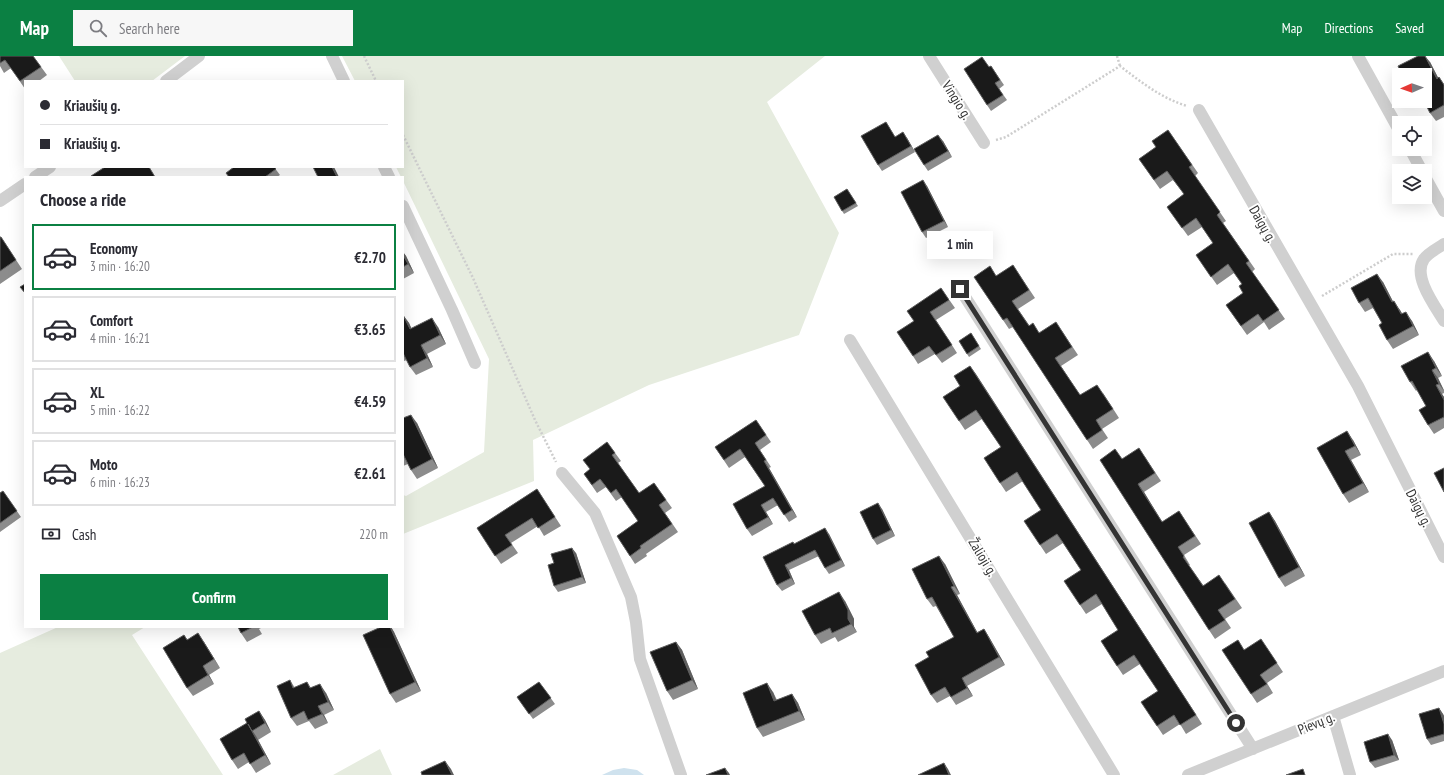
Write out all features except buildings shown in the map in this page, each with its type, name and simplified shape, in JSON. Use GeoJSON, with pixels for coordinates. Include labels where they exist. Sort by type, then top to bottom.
{"type":"FeatureCollection","features":[{"type":"Feature","properties":{"kind":"street"},"geometry":{"type":"LineString","coordinates":[[167,80],[199,56]]}},
{"type":"Feature","properties":{"kind":"street"},"geometry":{"type":"LineString","coordinates":[[332,56],[344,80]]}},
{"type":"Feature","properties":{"kind":"street","name":"Vingio g."},"geometry":{"type":"LineString","coordinates":[[929,56],[984,144]]}},
{"type":"Feature","properties":{"kind":"street"},"geometry":{"type":"LineString","coordinates":[[1358,56],[1392,117]]}},
{"type":"Feature","properties":{"kind":"street","name":"Daigų g."},"geometry":{"type":"LineString","coordinates":[[1199,110],[1309,304],[1358,386],[1444,557]]}},
{"type":"Feature","properties":{"kind":"street"},"geometry":{"type":"LineString","coordinates":[[36,176],[48,168]]}},
{"type":"Feature","properties":{"kind":"street"},"geometry":{"type":"LineString","coordinates":[[0,201],[24,185]]}},
{"type":"Feature","properties":{"kind":"street"},"geometry":{"type":"LineString","coordinates":[[1432,190],[1444,211]]}},
{"type":"Feature","properties":{"kind":"street"},"geometry":{"type":"LineString","coordinates":[[404,208],[475,363]]}},
{"type":"Feature","properties":{"kind":"street"},"geometry":{"type":"LineString","coordinates":[[1444,244],[1424,258],[1420,269],[1422,282],[1444,322]]}},
{"type":"Feature","properties":{"kind":"street"},"geometry":{"type":"LineString","coordinates":[[960,289],[1253,749]]}},
{"type":"Feature","properties":{"kind":"street","name":"Žalioji g."},"geometry":{"type":"LineString","coordinates":[[850,340],[1114,775]]}},
{"type":"Feature","properties":{"kind":"street"},"geometry":{"type":"LineString","coordinates":[[562,473],[596,513],[630,597],[636,622],[640,659],[681,775]]}},
{"type":"Feature","properties":{"kind":"street","name":"Pievų g."},"geometry":{"type":"LineString","coordinates":[[1188,775],[1444,671]]}},
{"type":"Feature","properties":{"kind":"street"},"geometry":{"type":"LineString","coordinates":[[1333,716],[1350,775]]}},
{"type":"Feature","properties":{"kind":"path"},"geometry":{"type":"LineString","coordinates":[[364,56],[376,80]]}},
{"type":"Feature","properties":{"kind":"path"},"geometry":{"type":"LineString","coordinates":[[1117,56],[1120,66],[1147,86],[1174,102],[1199,110]]}},
{"type":"Feature","properties":{"kind":"path"},"geometry":{"type":"LineString","coordinates":[[984,144],[1006,137],[1120,66]]}},
{"type":"Feature","properties":{"kind":"path"},"geometry":{"type":"LineString","coordinates":[[404,137],[473,278],[535,420],[562,473]]}},
{"type":"Feature","properties":{"kind":"path"},"geometry":{"type":"LineString","coordinates":[[1309,304],[1393,254],[1411,253],[1424,258]]}},
{"type":"Feature","properties":{"kind":"shaded area"},"geometry":{"type":"Polygon","coordinates":[[[59,56],[185,56],[153,80],[74,80],[59,56]]]}},
{"type":"Feature","properties":{"kind":"shaded area"},"geometry":{"type":"Polygon","coordinates":[[[342,56],[825,56],[767,102],[839,233],[799,335],[649,385],[533,440],[534,481],[404,534],[404,495],[406,496],[484,452],[489,359],[404,183],[404,176],[400,176],[396,168],[404,168],[404,80],[354,80],[342,56]]]}},
{"type":"Feature","properties":{"kind":"shaded area"},"geometry":{"type":"Polygon","coordinates":[[[56,628],[143,628],[132,635],[223,775],[0,775],[0,653],[56,628]]]}},
{"type":"Feature","properties":{"kind":"shaded area"},"geometry":{"type":"Polygon","coordinates":[[[380,749],[392,775],[333,775],[380,749]]]}},
{"type":"Feature","properties":{"kind":"water"},"geometry":{"type":"Polygon","coordinates":[[[624,768],[637,770],[644,775],[602,775],[613,770],[624,768]]]}},
{"type":"Feature","properties":{"kind":"route"},"geometry":{"type":"LineString","coordinates":[[960,289],[1236,723]]}}]}
